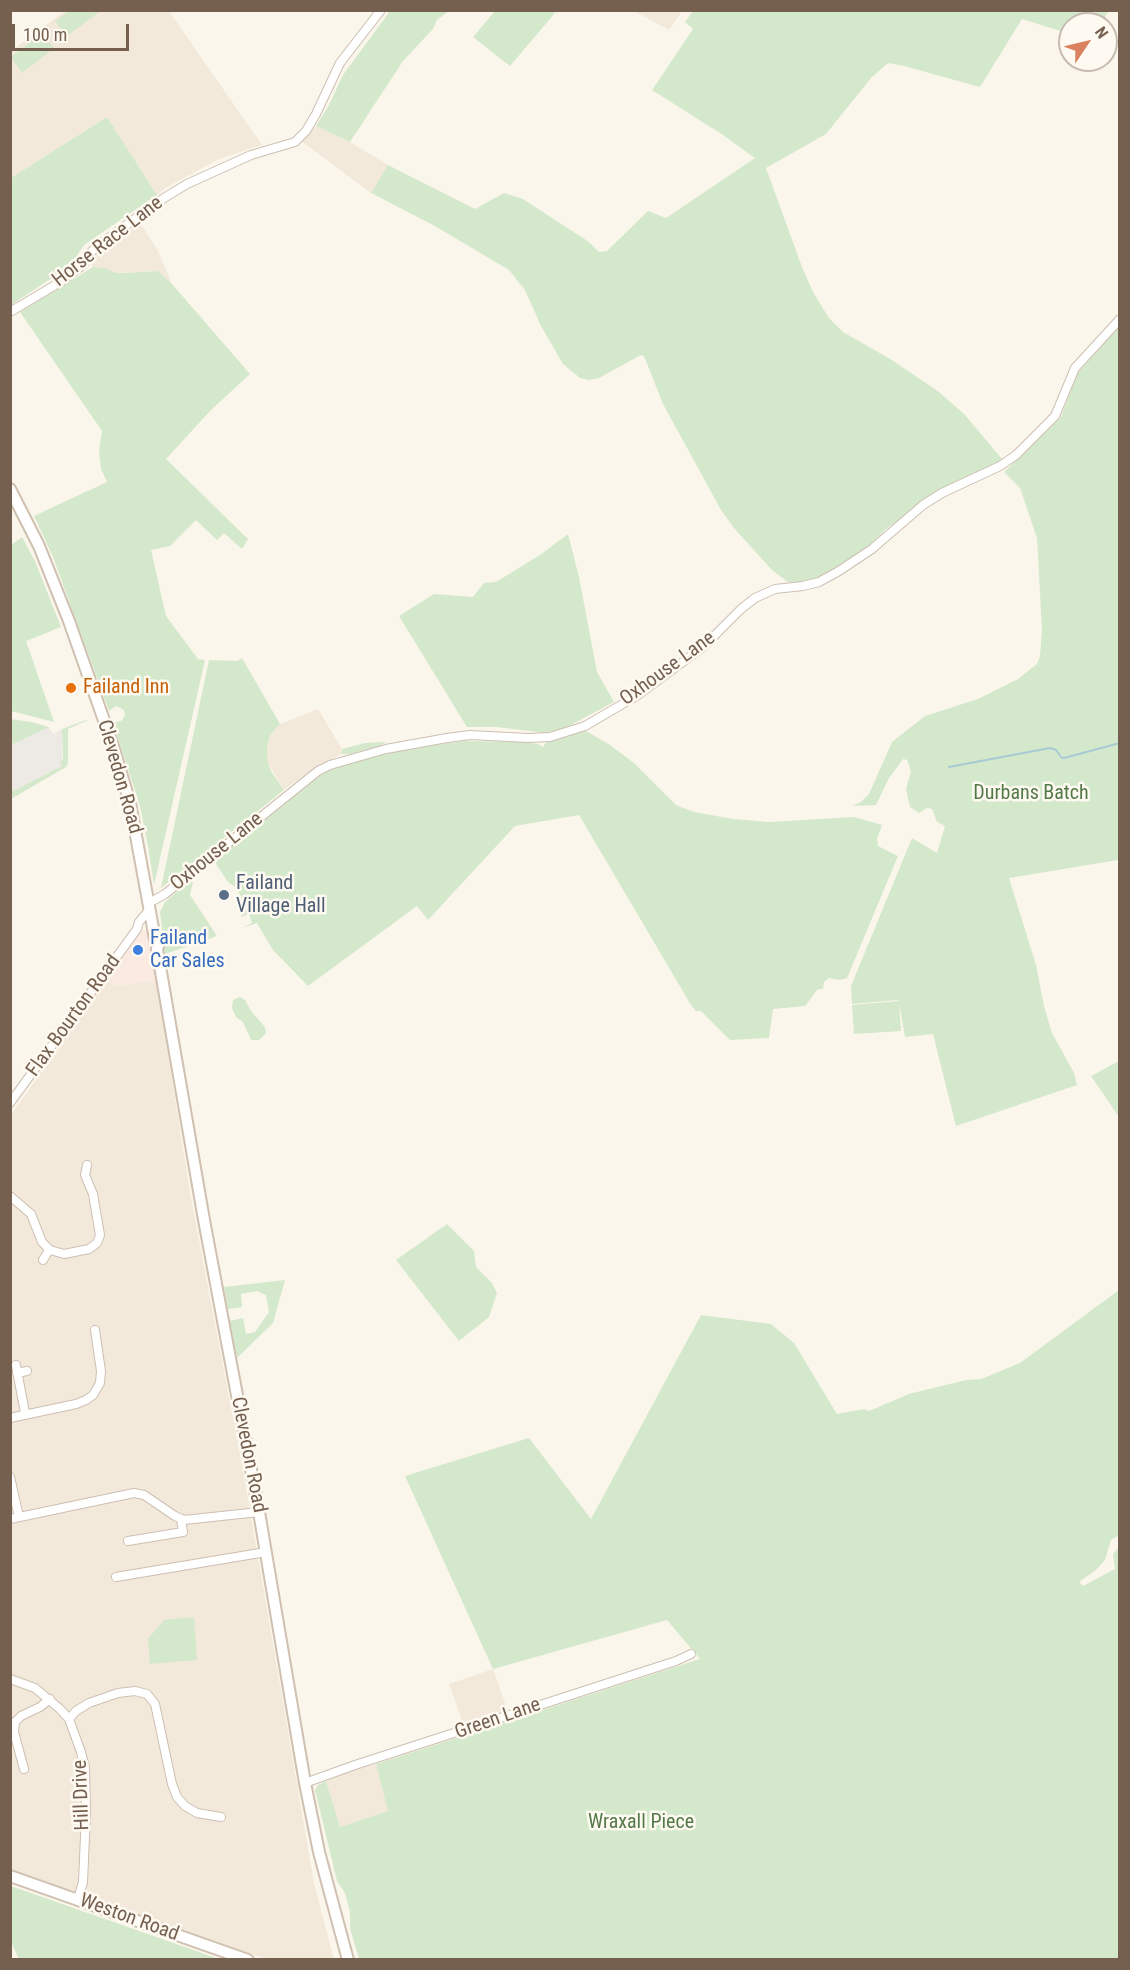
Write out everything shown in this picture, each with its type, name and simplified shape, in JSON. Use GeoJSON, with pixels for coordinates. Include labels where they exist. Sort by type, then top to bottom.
{"type":"FeatureCollection","features":[{"type":"Feature","properties":{"kind":"main road","name":"Clevedon Road"},"geometry":{"type":"LineString","coordinates":[[10,489],[39,546],[53,581],[113,746],[130,803],[205,1228],[259,1512],[305,1783],[319,1852],[348,1959]]}},
{"type":"Feature","properties":{"kind":"main road","name":"Weston Road"},"geometry":{"type":"LineString","coordinates":[[10,1876],[248,1959]]}},
{"type":"Feature","properties":{"kind":"street","name":"Horse Race Lane"},"geometry":{"type":"LineString","coordinates":[[10,312],[62,281],[84,264],[91,252],[100,244],[179,189],[233,162],[295,141],[306,131],[316,114],[340,63],[381,10]]}},
{"type":"Feature","properties":{"kind":"street","name":"Oxhouse Lane"},"geometry":{"type":"LineString","coordinates":[[150,910],[165,894],[310,778],[330,765],[386,749],[470,735],[550,737],[585,726],[629,700],[703,647],[755,598],[775,589],[811,584],[828,577],[863,556],[923,505],[942,493],[1000,466],[1016,455],[1055,416],[1075,368],[1119,319]]}},
{"type":"Feature","properties":{"kind":"street","name":"Flax Bourton Road"},"geometry":{"type":"LineString","coordinates":[[10,1103],[137,929],[139,922],[150,910]]}},
{"type":"Feature","properties":{"kind":"street"},"geometry":{"type":"LineString","coordinates":[[10,1196],[31,1214],[39,1235],[49,1250],[58,1253],[74,1252],[92,1247],[99,1240],[100,1228],[93,1194],[81,1177],[87,1165]]}},
{"type":"Feature","properties":{"kind":"street"},"geometry":{"type":"LineString","coordinates":[[43,1260],[49,1250]]}},
{"type":"Feature","properties":{"kind":"street"},"geometry":{"type":"LineString","coordinates":[[10,1418],[76,1404],[93,1395],[100,1383],[99,1334]]}},
{"type":"Feature","properties":{"kind":"street"},"geometry":{"type":"LineString","coordinates":[[25,1413],[17,1369],[27,1371]]}},
{"type":"Feature","properties":{"kind":"street"},"geometry":{"type":"LineString","coordinates":[[10,1477],[15,1518],[134,1493],[146,1496],[181,1519],[259,1512]]}},
{"type":"Feature","properties":{"kind":"street"},"geometry":{"type":"LineString","coordinates":[[128,1540],[183,1532],[181,1519]]}},
{"type":"Feature","properties":{"kind":"street"},"geometry":{"type":"LineString","coordinates":[[116,1577],[266,1552]]}},
{"type":"Feature","properties":{"kind":"street","name":"Green Lane"},"geometry":{"type":"LineString","coordinates":[[305,1783],[676,1660],[691,1653]]}},
{"type":"Feature","properties":{"kind":"street","name":"Hill Drive"},"geometry":{"type":"LineString","coordinates":[[10,1679],[35,1688],[69,1719],[81,1752],[86,1786],[83,1882],[78,1899]]}},
{"type":"Feature","properties":{"kind":"street"},"geometry":{"type":"LineString","coordinates":[[69,1719],[76,1711],[89,1703],[118,1693],[135,1691],[147,1694],[155,1704],[172,1784],[177,1797],[188,1808],[210,1819],[220,1817]]}},
{"type":"Feature","properties":{"kind":"street"},"geometry":{"type":"LineString","coordinates":[[24,1769],[15,1752],[13,1729],[15,1722],[21,1716],[50,1700]]}},
{"type":"Feature","properties":{"kind":"shaded area"},"geometry":{"type":"Polygon","coordinates":[[[65,11],[169,11],[262,145],[219,159],[167,187],[157,195],[107,117],[11,178],[11,51],[65,11]]]}},
{"type":"Feature","properties":{"kind":"shaded area"},"geometry":{"type":"Polygon","coordinates":[[[634,11],[682,11],[669,30],[634,11]]]}},
{"type":"Feature","properties":{"kind":"shaded area"},"geometry":{"type":"Polygon","coordinates":[[[316,126],[350,142],[388,165],[371,193],[301,141],[316,126]]]}},
{"type":"Feature","properties":{"kind":"shaded area"},"geometry":{"type":"Polygon","coordinates":[[[139,221],[158,251],[172,284],[158,271],[116,273],[105,268],[93,267],[89,262],[100,248],[139,221]]]}},
{"type":"Feature","properties":{"kind":"shaded area"},"geometry":{"type":"Polygon","coordinates":[[[318,709],[342,749],[342,754],[316,767],[284,790],[268,763],[267,749],[270,735],[280,724],[318,709]]]}},
{"type":"Feature","properties":{"kind":"shaded area"},"geometry":{"type":"Polygon","coordinates":[[[49,727],[53,734],[62,729],[62,766],[11,792],[11,745],[49,727]]]}},
{"type":"Feature","properties":{"kind":"shaded area"},"geometry":{"type":"Polygon","coordinates":[[[143,930],[147,931],[156,980],[117,986],[106,980],[132,943],[143,930]]]}},
{"type":"Feature","properties":{"kind":"shaded area"},"geometry":{"type":"Polygon","coordinates":[[[106,980],[117,986],[156,980],[191,1198],[245,1481],[314,1883],[334,1959],[266,1959],[11,1870],[11,1115],[106,980]]]}},
{"type":"Feature","properties":{"kind":"shaded area"},"geometry":{"type":"Polygon","coordinates":[[[493,1669],[508,1712],[464,1726],[449,1684],[493,1669]]]}},
{"type":"Feature","properties":{"kind":"shaded area"},"geometry":{"type":"Polygon","coordinates":[[[376,1764],[389,1811],[340,1827],[326,1781],[376,1764]]]}},
{"type":"Feature","properties":{"kind":"green space"},"geometry":{"type":"Polygon","coordinates":[[[69,11],[98,11],[67,36],[55,21],[69,11]]]}},
{"type":"Feature","properties":{"kind":"green space"},"geometry":{"type":"Polygon","coordinates":[[[390,11],[449,11],[437,20],[433,29],[403,61],[350,142],[316,126],[343,75],[390,11]]]}},
{"type":"Feature","properties":{"kind":"green space"},"geometry":{"type":"Polygon","coordinates":[[[495,11],[553,11],[555,13],[510,66],[473,37],[495,11]]]}},
{"type":"Feature","properties":{"kind":"green space"},"geometry":{"type":"Polygon","coordinates":[[[693,11],[1109,11],[1058,12],[1058,30],[1022,19],[980,87],[888,63],[871,78],[826,134],[766,168],[802,267],[814,294],[829,318],[843,332],[892,360],[939,392],[964,414],[1003,460],[936,493],[886,529],[865,549],[829,575],[804,583],[788,582],[772,570],[721,510],[663,404],[644,356],[641,355],[599,378],[589,380],[580,378],[563,364],[541,326],[525,290],[509,270],[433,225],[371,193],[388,165],[475,209],[504,193],[523,199],[589,242],[599,252],[607,251],[648,211],[666,218],[755,158],[652,90],[693,29],[685,22],[693,11]]]}},
{"type":"Feature","properties":{"kind":"green space"},"geometry":{"type":"Polygon","coordinates":[[[42,33],[54,48],[22,73],[11,57],[42,33]]]}},
{"type":"Feature","properties":{"kind":"green space"},"geometry":{"type":"Polygon","coordinates":[[[107,117],[157,195],[84,245],[70,266],[11,305],[11,178],[107,117]]]}},
{"type":"Feature","properties":{"kind":"green space"},"geometry":{"type":"Polygon","coordinates":[[[93,267],[105,268],[116,273],[158,271],[250,374],[210,411],[166,459],[248,539],[242,549],[224,533],[217,540],[196,520],[170,546],[151,550],[166,616],[198,659],[205,660],[154,885],[140,806],[112,720],[121,721],[125,716],[124,710],[116,706],[109,711],[53,557],[34,516],[107,482],[101,469],[99,451],[102,431],[20,312],[93,267]]]}},
{"type":"Feature","properties":{"kind":"green space","name":"Durbans Batch"},"geometry":{"type":"Polygon","coordinates":[[[1119,326],[1119,863],[1118,860],[1009,878],[1036,965],[1052,1033],[1074,1073],[1077,1085],[956,1126],[933,1034],[905,1037],[899,1002],[901,1031],[854,1034],[852,1005],[899,1001],[852,1004],[851,986],[912,838],[937,853],[945,826],[937,822],[932,809],[927,808],[919,813],[910,807],[906,789],[911,771],[907,760],[903,759],[889,778],[876,805],[852,806],[861,802],[869,794],[892,742],[925,716],[978,699],[1018,679],[1037,664],[1040,656],[1042,629],[1037,538],[1020,488],[1004,472],[1061,417],[1077,374],[1119,326]]]}},
{"type":"Feature","properties":{"kind":"green space"},"geometry":{"type":"Polygon","coordinates":[[[568,534],[579,577],[597,672],[614,702],[565,728],[546,733],[496,727],[467,727],[399,616],[434,594],[473,597],[484,583],[496,582],[540,555],[568,534]]]}},
{"type":"Feature","properties":{"kind":"green space"},"geometry":{"type":"Polygon","coordinates":[[[22,537],[35,561],[61,627],[26,641],[54,722],[11,711],[11,545],[22,537]]]}},
{"type":"Feature","properties":{"kind":"green space"},"geometry":{"type":"Polygon","coordinates":[[[242,658],[280,724],[270,735],[267,749],[271,771],[284,790],[161,888],[209,660],[238,661],[242,658]]]}},
{"type":"Feature","properties":{"kind":"green space"},"geometry":{"type":"Polygon","coordinates":[[[10,719],[31,722],[49,727],[11,745],[10,719]]]}},
{"type":"Feature","properties":{"kind":"green space"},"geometry":{"type":"Polygon","coordinates":[[[88,720],[68,729],[66,767],[11,799],[11,792],[62,766],[60,761],[63,759],[62,729],[88,720]]]}},
{"type":"Feature","properties":{"kind":"green space"},"geometry":{"type":"Polygon","coordinates":[[[586,731],[634,763],[676,805],[694,812],[769,822],[854,817],[882,825],[877,839],[878,846],[898,856],[847,978],[840,980],[829,978],[824,982],[823,989],[818,989],[805,1006],[773,1009],[769,1038],[730,1040],[701,1011],[696,1011],[691,1005],[579,815],[515,826],[428,920],[417,906],[308,986],[273,950],[257,923],[242,928],[252,923],[249,914],[241,917],[244,901],[214,861],[327,770],[411,748],[464,741],[524,742],[543,747],[547,741],[586,731]]]}},
{"type":"Feature","properties":{"kind":"green space"},"geometry":{"type":"Polygon","coordinates":[[[386,742],[380,746],[342,754],[342,749],[365,743],[386,742]]]}},
{"type":"Feature","properties":{"kind":"green space"},"geometry":{"type":"Polygon","coordinates":[[[189,881],[193,882],[190,895],[217,936],[165,954],[160,912],[165,902],[189,881]]]}},
{"type":"Feature","properties":{"kind":"green space"},"geometry":{"type":"Polygon","coordinates":[[[240,997],[245,1000],[265,1027],[266,1033],[259,1040],[251,1040],[243,1022],[236,1017],[232,1008],[233,1000],[240,997]]]}},
{"type":"Feature","properties":{"kind":"green space"},"geometry":{"type":"Polygon","coordinates":[[[1119,1061],[1119,1117],[1091,1076],[1119,1061]]]}},
{"type":"Feature","properties":{"kind":"green space"},"geometry":{"type":"Polygon","coordinates":[[[447,1224],[474,1251],[476,1267],[492,1283],[497,1293],[489,1317],[459,1341],[396,1260],[447,1224]]]}},
{"type":"Feature","properties":{"kind":"green space"},"geometry":{"type":"Polygon","coordinates":[[[285,1280],[273,1323],[237,1358],[230,1321],[243,1318],[246,1334],[255,1332],[269,1312],[266,1295],[257,1291],[241,1294],[242,1307],[228,1309],[224,1287],[285,1280]]]}},
{"type":"Feature","properties":{"kind":"green space","name":"Wraxall Piece"},"geometry":{"type":"Polygon","coordinates":[[[1119,1290],[1119,1535],[1111,1540],[1105,1560],[1096,1570],[1079,1582],[1083,1586],[1115,1569],[1113,1554],[1119,1547],[1119,1959],[359,1959],[350,1928],[350,1912],[345,1893],[337,1881],[315,1790],[318,1785],[326,1781],[340,1827],[388,1811],[376,1764],[700,1659],[667,1620],[493,1669],[405,1476],[529,1438],[591,1519],[701,1315],[771,1324],[794,1343],[837,1414],[864,1409],[869,1411],[909,1394],[966,1380],[981,1379],[1020,1363],[1119,1290]]]}},
{"type":"Feature","properties":{"kind":"green space"},"geometry":{"type":"Polygon","coordinates":[[[194,1617],[197,1660],[150,1664],[148,1639],[164,1620],[194,1617]]]}},
{"type":"Feature","properties":{"kind":"green space"},"geometry":{"type":"Polygon","coordinates":[[[10,1886],[219,1959],[19,1959],[11,1942],[10,1886]]]}},
{"type":"Feature","properties":{"kind":"waterway"},"geometry":{"type":"LineString","coordinates":[[949,767],[1050,748],[1056,750],[1064,758],[1120,743]]}},
{"type":"Feature","properties":{"kind":"place","name":"Failand Inn"},"geometry":{"type":"Point","coordinates":[71,688]}},
{"type":"Feature","properties":{"kind":"place","name":"Failand Village Hall"},"geometry":{"type":"Point","coordinates":[224,895]}},
{"type":"Feature","properties":{"kind":"place","name":"Failand Car Sales"},"geometry":{"type":"Point","coordinates":[138,950]}}]}
